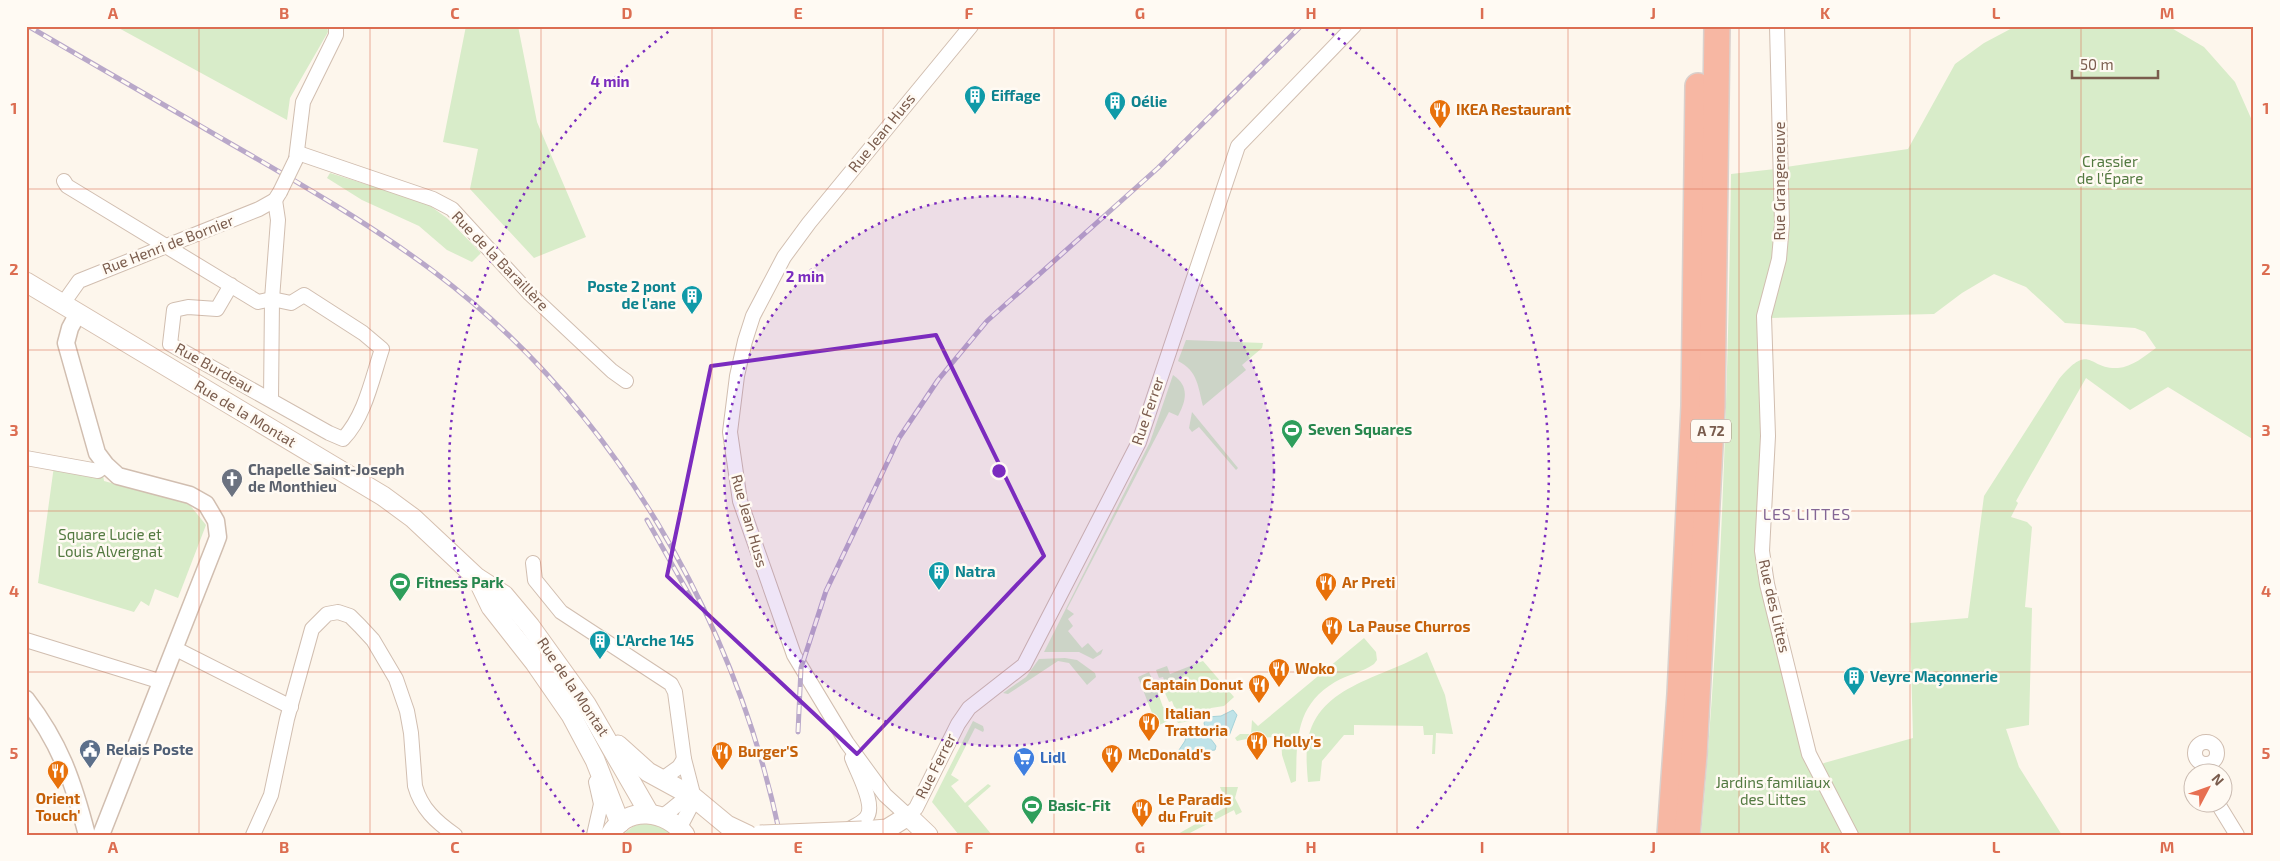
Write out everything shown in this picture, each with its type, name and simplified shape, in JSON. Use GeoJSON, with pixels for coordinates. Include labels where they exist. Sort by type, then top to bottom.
{"type":"FeatureCollection","features":[{"type":"Feature","properties":{"kind":"highway","name":"A 72"},"geometry":{"type":"LineString","coordinates":[[1670,835],[1680,694],[1694,406],[1699,26]]}},
{"type":"Feature","properties":{"kind":"highway","name":"A 72"},"geometry":{"type":"LineString","coordinates":[[1687,835],[1694,755],[1712,407],[1717,26]]}},
{"type":"Feature","properties":{"kind":"main road","name":"Rue de la Montat"},"geometry":{"type":"LineString","coordinates":[[28,287],[383,496],[420,524],[476,577],[504,595],[530,626],[586,704],[656,815]]}},
{"type":"Feature","properties":{"kind":"main road","name":"Rue de la Montat"},"geometry":{"type":"LineString","coordinates":[[476,577],[491,607],[572,715],[595,760],[615,829]]}},
{"type":"Feature","properties":{"kind":"main road"},"geometry":{"type":"LineString","coordinates":[[586,704],[617,745],[637,763],[661,780],[692,796],[727,826],[748,835]]}},
{"type":"Feature","properties":{"kind":"main road"},"geometry":{"type":"LineString","coordinates":[[615,829],[639,814],[656,815],[682,831]]}},
{"type":"Feature","properties":{"kind":"main road"},"geometry":{"type":"LineString","coordinates":[[760,835],[856,828],[887,829],[908,816],[928,835]]}},
{"type":"Feature","properties":{"kind":"street"},"geometry":{"type":"LineString","coordinates":[[278,196],[297,156],[303,102],[336,35],[336,26]]}},
{"type":"Feature","properties":{"kind":"street","name":"Rue Jean Huss"},"geometry":{"type":"LineString","coordinates":[[908,816],[885,795],[847,743],[791,648],[740,501],[730,432],[737,376],[753,316],[784,257],[821,208],[971,26]]}},
{"type":"Feature","properties":{"kind":"street","name":"Rue Ferrer"},"geometry":{"type":"LineString","coordinates":[[908,816],[916,808],[958,724],[969,708],[1024,666],[1139,442],[1238,146],[1354,26]]}},
{"type":"Feature","properties":{"kind":"street","name":"Rue Grangeneuve"},"geometry":{"type":"LineString","coordinates":[[1765,334],[1765,308],[1779,259],[1782,224],[1777,26]]}},
{"type":"Feature","properties":{"kind":"street","name":"Rue de la Baraillère"},"geometry":{"type":"LineString","coordinates":[[297,156],[433,199],[452,209],[530,294],[612,372],[626,381]]}},
{"type":"Feature","properties":{"kind":"street"},"geometry":{"type":"LineString","coordinates":[[64,181],[67,186],[165,246],[231,285],[265,300]]}},
{"type":"Feature","properties":{"kind":"street","name":"Rue Henri de Bornier"},"geometry":{"type":"LineString","coordinates":[[70,310],[79,281],[259,209],[278,196]]}},
{"type":"Feature","properties":{"kind":"street","name":"Rue Burdeau"},"geometry":{"type":"LineString","coordinates":[[271,399],[265,300],[278,220],[278,196]]}},
{"type":"Feature","properties":{"kind":"street","name":"Rue Burdeau"},"geometry":{"type":"LineString","coordinates":[[231,285],[217,309],[188,307],[174,310],[170,344],[271,399],[329,434],[343,439],[352,429],[365,401],[382,349],[364,333],[304,295],[291,303],[265,300]]}},
{"type":"Feature","properties":{"kind":"street"},"geometry":{"type":"LineString","coordinates":[[70,310],[70,328],[66,342],[97,453],[106,466],[118,476],[190,495],[206,504],[216,521],[218,537],[101,835]]}},
{"type":"Feature","properties":{"kind":"street","name":"Rue des Littes"},"geometry":{"type":"LineString","coordinates":[[1765,334],[1768,436],[1762,552],[1767,584],[1809,754],[1851,835]]}},
{"type":"Feature","properties":{"kind":"street"},"geometry":{"type":"LineString","coordinates":[[26,458],[98,471],[106,466]]}},
{"type":"Feature","properties":{"kind":"street"},"geometry":{"type":"LineString","coordinates":[[533,563],[535,580],[561,612],[671,684],[674,692],[684,759],[692,781],[692,804],[682,831]]}},
{"type":"Feature","properties":{"kind":"street"},"geometry":{"type":"LineString","coordinates":[[253,835],[271,795],[291,707],[312,629],[328,614],[338,612],[350,616],[383,655],[402,692],[411,733],[415,786],[418,798],[436,821],[455,835]]}},
{"type":"Feature","properties":{"kind":"street"},"geometry":{"type":"LineString","coordinates":[[26,640],[162,682]]}},
{"type":"Feature","properties":{"kind":"street"},"geometry":{"type":"LineString","coordinates":[[174,648],[291,707]]}},
{"type":"Feature","properties":{"kind":"street"},"geometry":{"type":"LineString","coordinates":[[26,699],[48,727],[69,772],[88,835]]}},
{"type":"Feature","properties":{"kind":"street","name":"Rue de la Montat"},"geometry":{"type":"LineString","coordinates":[[572,715],[578,740],[600,791],[600,813],[594,835]]}},
{"type":"Feature","properties":{"kind":"street","name":"Rue Jean Huss"},"geometry":{"type":"LineString","coordinates":[[847,743],[870,801],[870,812],[856,828]]}},
{"type":"Feature","properties":{"kind":"street"},"geometry":{"type":"LineString","coordinates":[[661,780],[679,767],[684,759]]}},
{"type":"Feature","properties":{"kind":"street"},"geometry":{"type":"LineString","coordinates":[[656,815],[669,812],[682,799],[692,796]]}},
{"type":"Feature","properties":{"kind":"street"},"geometry":{"type":"LineString","coordinates":[[2224,814],[2237,835]]}},
{"type":"Feature","properties":{"kind":"highlighted area"},"geometry":{"type":"Polygon","coordinates":[[[936,335],[1044,556],[857,754],[667,576],[711,366],[936,335]]]}},
{"type":"Feature","properties":{"kind":"green space"},"geometry":{"type":"Polygon","coordinates":[[[115,26],[327,26],[328,32],[290,98],[287,120],[115,26]]]}},
{"type":"Feature","properties":{"kind":"green space"},"geometry":{"type":"Polygon","coordinates":[[[466,26],[518,26],[537,122],[586,237],[534,258],[470,189],[478,149],[443,142],[466,26]]]}},
{"type":"Feature","properties":{"kind":"green space"},"geometry":{"type":"Polygon","coordinates":[[[2016,26],[2168,26],[2204,47],[2235,82],[2254,125],[2254,440],[2168,387],[2130,410],[2086,378],[2016,501],[2018,503],[2011,517],[2027,522],[2032,527],[2025,607],[2032,608],[2029,725],[2006,729],[2019,767],[2062,835],[1701,835],[1714,670],[1722,505],[1728,340],[1731,174],[1775,169],[1777,192],[1756,556],[1759,582],[1773,627],[1810,771],[1824,763],[1913,738],[1910,623],[1968,618],[1984,496],[2059,379],[2069,368],[2084,359],[2108,367],[2128,366],[2156,348],[2145,332],[2135,328],[2065,323],[2026,287],[1994,274],[1962,293],[1934,314],[1770,318],[1786,167],[1908,149],[1955,64],[1984,43],[2016,26]]]}},
{"type":"Feature","properties":{"kind":"green space"},"geometry":{"type":"Polygon","coordinates":[[[330,173],[426,203],[447,218],[481,253],[472,262],[447,250],[419,226],[362,200],[327,178],[330,173]]]}},
{"type":"Feature","properties":{"kind":"green space"},"geometry":{"type":"Polygon","coordinates":[[[1186,340],[1263,343],[1262,348],[1242,365],[1246,370],[1203,406],[1196,380],[1190,370],[1178,361],[1186,340]]]}},
{"type":"Feature","properties":{"kind":"green space"},"geometry":{"type":"Polygon","coordinates":[[[1173,375],[1182,384],[1184,389],[1185,394],[1181,410],[1178,416],[1169,412],[1067,609],[1074,614],[1068,619],[1073,626],[1068,631],[1082,648],[1088,643],[1097,653],[1103,649],[1101,654],[1093,659],[1079,652],[1044,652],[1150,442],[1173,375]]]}},
{"type":"Feature","properties":{"kind":"green space"},"geometry":{"type":"Polygon","coordinates":[[[1192,412],[1238,468],[1236,470],[1199,427],[1192,432],[1189,428],[1192,412]]]}},
{"type":"Feature","properties":{"kind":"green space","name":"Square Lucie et Louis Alvergnat"},"geometry":{"type":"Polygon","coordinates":[[[54,466],[103,475],[104,481],[189,504],[206,525],[178,598],[155,589],[149,606],[141,601],[134,612],[38,583],[54,466]]]}},
{"type":"Feature","properties":{"kind":"green space"},"geometry":{"type":"Polygon","coordinates":[[[1364,638],[1376,652],[1377,660],[1370,667],[1335,682],[1322,691],[1312,702],[1305,713],[1298,738],[1296,781],[1291,783],[1282,755],[1281,737],[1251,738],[1237,741],[1235,738],[1240,734],[1251,734],[1252,720],[1258,726],[1364,638]]]}},
{"type":"Feature","properties":{"kind":"green space"},"geometry":{"type":"Polygon","coordinates":[[[1427,652],[1445,695],[1453,734],[1436,733],[1435,754],[1432,754],[1433,735],[1424,735],[1423,726],[1354,725],[1354,735],[1344,735],[1322,761],[1320,781],[1308,782],[1307,747],[1312,726],[1322,710],[1336,697],[1353,686],[1427,652]]]}},
{"type":"Feature","properties":{"kind":"green space"},"geometry":{"type":"Polygon","coordinates":[[[1065,658],[1077,660],[1095,673],[1096,677],[1087,685],[1069,663],[1058,661],[1008,694],[1003,693],[1026,677],[1039,659],[1065,658]]]}},
{"type":"Feature","properties":{"kind":"green space"},"geometry":{"type":"Polygon","coordinates":[[[1203,661],[1234,697],[1224,706],[1211,708],[1191,721],[1178,723],[1176,719],[1178,717],[1172,701],[1169,702],[1165,693],[1168,692],[1163,677],[1159,678],[1156,670],[1167,666],[1170,674],[1203,661]]]}},
{"type":"Feature","properties":{"kind":"green space"},"geometry":{"type":"Polygon","coordinates":[[[1149,672],[1154,683],[1157,682],[1160,692],[1158,693],[1163,707],[1166,706],[1169,713],[1166,715],[1168,721],[1157,726],[1138,677],[1149,672]]]}},
{"type":"Feature","properties":{"kind":"green space"},"geometry":{"type":"Polygon","coordinates":[[[973,721],[983,726],[984,730],[983,732],[975,728],[951,775],[959,780],[951,786],[965,803],[988,784],[991,786],[968,806],[992,835],[959,835],[932,802],[973,721]]]}},
{"type":"Feature","properties":{"kind":"green space"},"geometry":{"type":"Polygon","coordinates":[[[1220,787],[1238,787],[1235,798],[1242,812],[1236,815],[1234,810],[1186,835],[1176,835],[1228,806],[1220,787]]]}},
{"type":"Feature","properties":{"kind":"green space"},"geometry":{"type":"Polygon","coordinates":[[[645,823],[660,825],[674,835],[622,835],[634,826],[645,823]]]}},
{"type":"Feature","properties":{"kind":"water"},"geometry":{"type":"Polygon","coordinates":[[[1233,710],[1237,715],[1229,736],[1219,738],[1205,727],[1204,723],[1207,717],[1221,716],[1233,710]]]}},
{"type":"Feature","properties":{"kind":"water"},"geometry":{"type":"Polygon","coordinates":[[[1192,728],[1199,730],[1209,737],[1216,746],[1215,750],[1181,754],[1179,750],[1185,741],[1187,732],[1192,728]]]}},
{"type":"Feature","properties":{"kind":"railway"},"geometry":{"type":"LineString","coordinates":[[28,26],[335,205],[385,237],[433,271],[497,325],[556,385],[610,451],[657,522],[698,597],[732,674],[760,754],[780,835]]}},
{"type":"Feature","properties":{"kind":"railway"},"geometry":{"type":"LineString","coordinates":[[798,732],[801,668],[826,591],[899,438],[938,380],[987,321],[1158,168],[1301,26]]}},
{"type":"Feature","properties":{"kind":"railway"},"geometry":{"type":"LineString","coordinates":[[647,520],[691,598]]}},
{"type":"Feature","properties":{"kind":"place","name":"Eiffage"},"geometry":{"type":"Point","coordinates":[975,115]}},
{"type":"Feature","properties":{"kind":"place","name":"Oélie"},"geometry":{"type":"Point","coordinates":[1115,121]}},
{"type":"Feature","properties":{"kind":"place","name":"IKEA Restaurant"},"geometry":{"type":"Point","coordinates":[1440,129]}},
{"type":"Feature","properties":{"kind":"place","name":"Poste 2 pont de l'ane"},"geometry":{"type":"Point","coordinates":[692,315]}},
{"type":"Feature","properties":{"kind":"place","name":"Seven Squares"},"geometry":{"type":"Point","coordinates":[1292,449]}},
{"type":"Feature","properties":{"kind":"place","name":"Chapelle Saint-Joseph de Monthieu"},"geometry":{"type":"Point","coordinates":[232,498]}},
{"type":"Feature","properties":{"kind":"place","name":"Natra"},"geometry":{"type":"Point","coordinates":[939,591]}},
{"type":"Feature","properties":{"kind":"place","name":"Fitness Park"},"geometry":{"type":"Point","coordinates":[400,602]}},
{"type":"Feature","properties":{"kind":"place","name":"Ar Preti"},"geometry":{"type":"Point","coordinates":[1326,602]}},
{"type":"Feature","properties":{"kind":"place","name":"La Pause Churros"},"geometry":{"type":"Point","coordinates":[1332,646]}},
{"type":"Feature","properties":{"kind":"place","name":"L'Arche 145"},"geometry":{"type":"Point","coordinates":[600,660]}},
{"type":"Feature","properties":{"kind":"place","name":"Woko"},"geometry":{"type":"Point","coordinates":[1279,688]}},
{"type":"Feature","properties":{"kind":"place","name":"Veyre Maçonnerie"},"geometry":{"type":"Point","coordinates":[1854,696]}},
{"type":"Feature","properties":{"kind":"place","name":"Captain Donut"},"geometry":{"type":"Point","coordinates":[1259,704]}},
{"type":"Feature","properties":{"kind":"place","name":"Italian Trattoria"},"geometry":{"type":"Point","coordinates":[1149,742]}},
{"type":"Feature","properties":{"kind":"place","name":"Holly's"},"geometry":{"type":"Point","coordinates":[1257,761]}},
{"type":"Feature","properties":{"kind":"place","name":"Relais Poste"},"geometry":{"type":"Point","coordinates":[90,769]}},
{"type":"Feature","properties":{"kind":"place","name":"Burger'S"},"geometry":{"type":"Point","coordinates":[722,771]}},
{"type":"Feature","properties":{"kind":"place","name":"McDonald's"},"geometry":{"type":"Point","coordinates":[1112,774]}},
{"type":"Feature","properties":{"kind":"place","name":"Lidl"},"geometry":{"type":"Point","coordinates":[1024,777]}},
{"type":"Feature","properties":{"kind":"place","name":"Orient Touch'"},"geometry":{"type":"Point","coordinates":[58,790]}},
{"type":"Feature","properties":{"kind":"place","name":"Basic-Fit"},"geometry":{"type":"Point","coordinates":[1032,825]}},
{"type":"Feature","properties":{"kind":"place","name":"Le Paradis du Fruit"},"geometry":{"type":"Point","coordinates":[1142,828]}},
{"type":"Feature","properties":{"kind":"district","name":"LES LITTES"},"geometry":{"type":"Point","coordinates":[1807,514]}},
{"type":"Feature","properties":{"kind":"park label","name":"Crassier de l'Épare"},"geometry":{"type":"Point","coordinates":[2110,170]}},
{"type":"Feature","properties":{"kind":"park label","name":"Jardins familiaux des Littes"},"geometry":{"type":"Point","coordinates":[1773,792]}}]}
